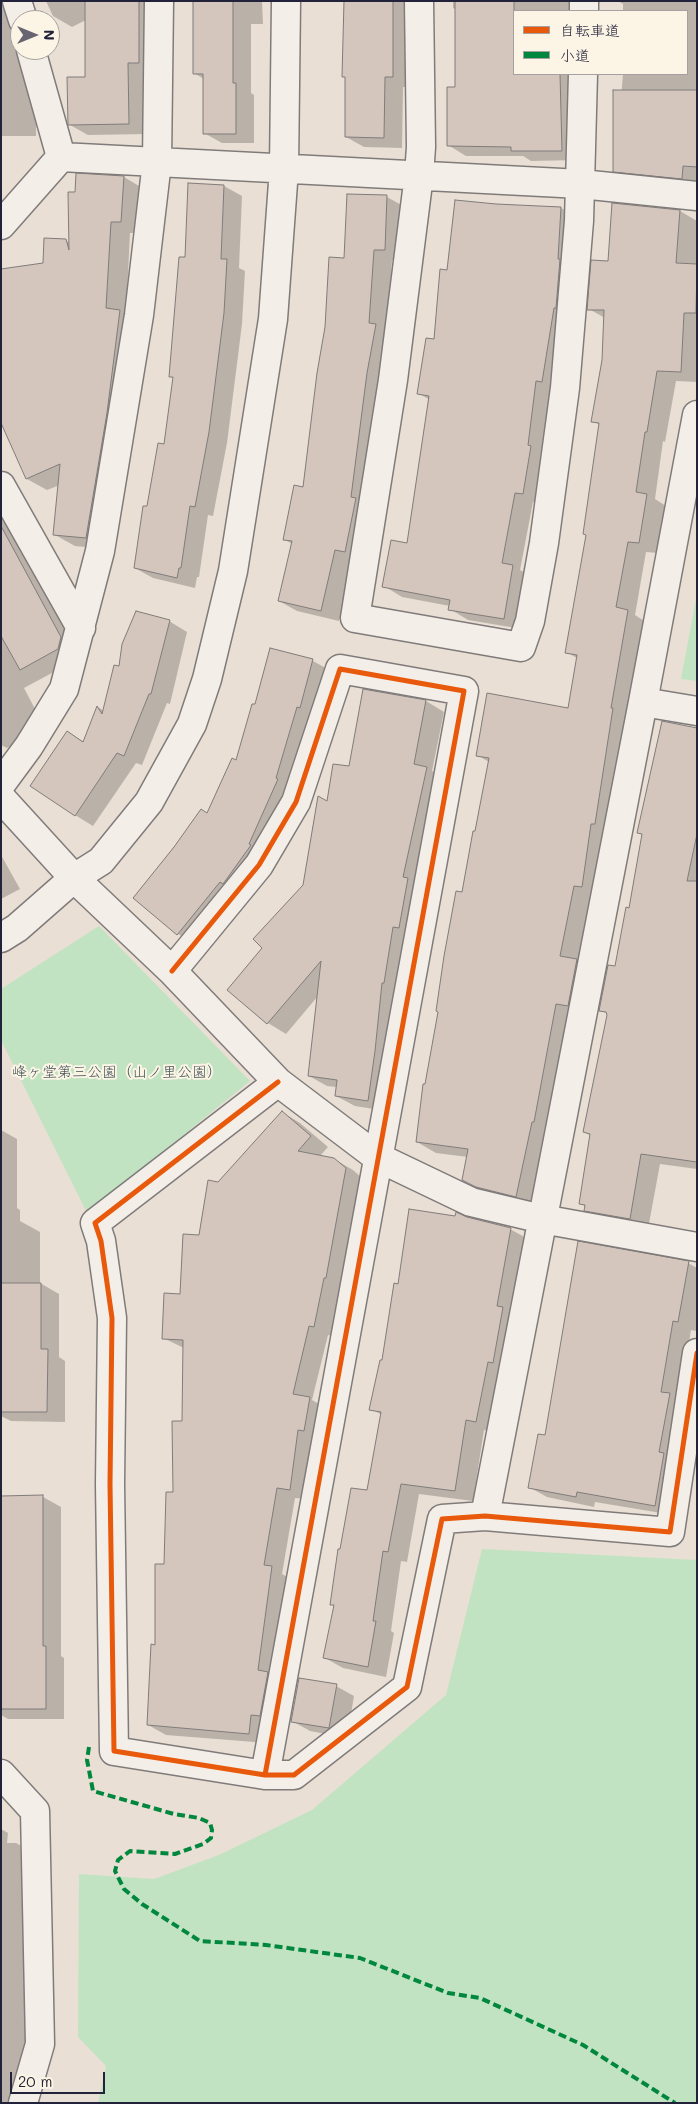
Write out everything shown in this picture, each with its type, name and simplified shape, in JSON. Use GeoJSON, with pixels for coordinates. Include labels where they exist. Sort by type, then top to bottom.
{"type":"FeatureCollection","features":[{"type":"Feature","properties":{"kind":"street"},"geometry":{"type":"LineString","coordinates":[[1,784],[28,746],[64,688],[100,551],[139,315],[157,162],[159,1]]}},
{"type":"Feature","properties":{"kind":"street"},"geometry":{"type":"LineString","coordinates":[[1,938],[17,928],[74,878],[100,861],[149,802],[192,724],[207,678],[233,571],[258,424],[273,319],[284,169],[286,1]]}},
{"type":"Feature","properties":{"kind":"street"},"geometry":{"type":"LineString","coordinates":[[419,1],[421,147],[419,175],[393,380],[355,618],[521,647],[530,621],[544,544],[565,388],[581,184],[583,75]]}},
{"type":"Feature","properties":{"kind":"street"},"geometry":{"type":"LineString","coordinates":[[34,60],[61,157]]}},
{"type":"Feature","properties":{"kind":"street"},"geometry":{"type":"LineString","coordinates":[[61,157],[581,184],[697,196]]}},
{"type":"Feature","properties":{"kind":"street"},"geometry":{"type":"LineString","coordinates":[[1,225],[61,157]]}},
{"type":"Feature","properties":{"kind":"street"},"geometry":{"type":"LineString","coordinates":[[485,1516],[697,414]]}},
{"type":"Feature","properties":{"kind":"street"},"geometry":{"type":"LineString","coordinates":[[1,486],[81,628]]}},
{"type":"Feature","properties":{"kind":"street"},"geometry":{"type":"LineString","coordinates":[[172,971],[259,865],[296,802],[340,669],[464,691],[265,1775]]}},
{"type":"Feature","properties":{"kind":"street"},"geometry":{"type":"LineString","coordinates":[[643,702],[697,711]]}},
{"type":"Feature","properties":{"kind":"street"},"geometry":{"type":"LineString","coordinates":[[1,798],[74,878],[172,971],[278,1082],[377,1157],[470,1202],[542,1219],[697,1247]]}},
{"type":"Feature","properties":{"kind":"street"},"geometry":{"type":"LineString","coordinates":[[278,1082],[95,1223],[101,1240],[112,1318],[110,1484],[114,1751],[265,1775],[294,1775],[407,1688],[442,1519],[485,1516],[670,1532],[697,1353]]}},
{"type":"Feature","properties":{"kind":"street"},"geometry":{"type":"LineString","coordinates":[[1,1774],[35,1811],[40,2044],[23,2103]]}},
{"type":"Feature","properties":{"kind":"green space"},"geometry":{"type":"Polygon","coordinates":[[[697,594],[697,681],[681,679],[697,594]]]}},
{"type":"Feature","properties":{"kind":"green space","name":"峰ヶ堂第三公園（山ノ里公園）"},"geometry":{"type":"Polygon","coordinates":[[[99,926],[250,1081],[87,1213],[1,1040],[1,989],[99,926]]]}},
{"type":"Feature","properties":{"kind":"green space"},"geometry":{"type":"Polygon","coordinates":[[[482,1549],[697,1560],[697,2103],[98,2103],[106,2066],[78,2037],[79,1874],[154,1879],[219,1855],[312,1810],[446,1695],[482,1549]]]}},
{"type":"Feature","properties":{"kind":"building"},"geometry":{"type":"Polygon","coordinates":[[[85,1],[139,1],[139,63],[128,63],[129,124],[68,125],[67,77],[85,77],[85,1]]]}},
{"type":"Feature","properties":{"kind":"building"},"geometry":{"type":"Polygon","coordinates":[[[193,1],[233,1],[233,83],[236,83],[236,134],[203,134],[203,74],[193,74],[193,1]]]}},
{"type":"Feature","properties":{"kind":"building"},"geometry":{"type":"Polygon","coordinates":[[[344,1],[393,1],[393,77],[385,77],[384,138],[345,137],[345,77],[342,77],[344,1]]]}},
{"type":"Feature","properties":{"kind":"building"},"geometry":{"type":"Polygon","coordinates":[[[455,1],[514,1],[513,75],[560,75],[562,151],[511,151],[511,147],[447,146],[447,87],[455,87],[455,1]]]}},
{"type":"Feature","properties":{"kind":"building"},"geometry":{"type":"Polygon","coordinates":[[[613,90],[697,90],[697,167],[683,166],[682,179],[613,172],[613,90]]]}},
{"type":"Feature","properties":{"kind":"building"},"geometry":{"type":"Polygon","coordinates":[[[76,173],[124,176],[121,222],[111,222],[106,308],[120,310],[107,413],[86,538],[53,535],[60,464],[26,479],[1,423],[1,269],[43,263],[44,238],[66,239],[69,250],[68,192],[75,192],[76,173]]]}},
{"type":"Feature","properties":{"kind":"building"},"geometry":{"type":"Polygon","coordinates":[[[188,183],[224,185],[221,259],[227,259],[224,313],[209,432],[195,507],[190,506],[181,568],[179,568],[177,578],[134,568],[143,506],[147,506],[158,443],[164,444],[173,377],[169,377],[179,257],[185,257],[188,183]]]}},
{"type":"Feature","properties":{"kind":"building"},"geometry":{"type":"Polygon","coordinates":[[[347,194],[387,195],[385,250],[374,250],[369,323],[376,324],[367,373],[351,497],[356,498],[345,552],[335,550],[321,611],[278,601],[292,541],[283,540],[294,485],[303,487],[317,373],[325,327],[329,257],[344,258],[347,194]]]}},
{"type":"Feature","properties":{"kind":"building"},"geometry":{"type":"Polygon","coordinates":[[[455,200],[561,207],[558,259],[560,259],[556,308],[554,308],[542,382],[536,381],[528,445],[531,446],[523,494],[515,493],[502,563],[513,565],[504,619],[448,610],[450,600],[382,587],[391,540],[407,543],[429,396],[417,394],[426,338],[434,339],[440,269],[447,270],[455,200]]]}},
{"type":"Feature","properties":{"kind":"building"},"geometry":{"type":"Polygon","coordinates":[[[612,203],[680,210],[676,263],[697,264],[696,313],[684,313],[681,372],[657,371],[636,492],[647,494],[639,543],[628,542],[616,607],[628,610],[611,708],[613,708],[595,824],[591,824],[582,887],[574,886],[560,956],[577,959],[568,1006],[556,1004],[534,1122],[532,1122],[516,1197],[476,1187],[462,1180],[468,1149],[416,1142],[423,1084],[425,1084],[438,1012],[436,1011],[444,956],[456,891],[462,892],[489,758],[476,756],[487,693],[568,708],[577,655],[565,653],[586,535],[583,534],[599,423],[591,422],[602,360],[604,310],[587,310],[591,260],[608,261],[612,203]]]}},
{"type":"Feature","properties":{"kind":"building"},"geometry":{"type":"Polygon","coordinates":[[[1,526],[61,637],[58,649],[20,670],[1,636],[1,526]]]}},
{"type":"Feature","properties":{"kind":"building"},"geometry":{"type":"Polygon","coordinates":[[[136,611],[170,620],[151,694],[149,694],[124,756],[117,753],[75,816],[30,786],[67,731],[83,742],[97,706],[102,714],[114,665],[119,666],[122,644],[136,611]]]}},
{"type":"Feature","properties":{"kind":"building"},"geometry":{"type":"Polygon","coordinates":[[[270,648],[313,659],[300,708],[297,707],[276,778],[278,779],[249,844],[251,845],[223,884],[220,882],[177,935],[133,898],[174,847],[201,809],[207,813],[232,758],[236,760],[252,704],[255,704],[270,648]]]}},
{"type":"Feature","properties":{"kind":"building"},"geometry":{"type":"Polygon","coordinates":[[[363,689],[426,700],[414,764],[427,767],[403,877],[408,878],[399,928],[393,927],[384,983],[382,983],[368,1101],[335,1096],[337,1080],[308,1076],[321,961],[267,1024],[227,990],[262,948],[253,939],[303,885],[318,796],[327,801],[333,764],[349,766],[363,689]]]}},
{"type":"Feature","properties":{"kind":"building"},"geometry":{"type":"Polygon","coordinates":[[[662,721],[697,728],[697,834],[687,881],[697,881],[697,1162],[641,1154],[630,1219],[584,1211],[585,1205],[579,1204],[590,1134],[583,1132],[607,1015],[606,1012],[599,1011],[608,965],[615,966],[626,907],[629,908],[642,834],[637,833],[662,721]]]}},
{"type":"Feature","properties":{"kind":"building"},"geometry":{"type":"Polygon","coordinates":[[[282,1111],[311,1136],[298,1151],[334,1158],[346,1168],[326,1278],[324,1278],[314,1327],[309,1326],[293,1394],[310,1397],[304,1431],[298,1430],[290,1490],[277,1488],[264,1565],[272,1566],[258,1670],[268,1672],[260,1716],[251,1715],[249,1734],[147,1725],[151,1644],[155,1645],[155,1564],[164,1564],[166,1492],[173,1492],[172,1421],[182,1421],[183,1340],[162,1339],[164,1293],[180,1294],[183,1234],[199,1235],[208,1180],[218,1182],[282,1111]]]}},
{"type":"Feature","properties":{"kind":"building"},"geometry":{"type":"Polygon","coordinates":[[[409,1209],[455,1216],[456,1212],[467,1217],[511,1228],[497,1306],[503,1307],[493,1363],[488,1362],[476,1422],[466,1420],[455,1491],[401,1484],[388,1552],[383,1551],[373,1621],[376,1621],[368,1667],[323,1658],[334,1605],[330,1605],[338,1549],[340,1549],[351,1488],[367,1490],[381,1412],[369,1410],[380,1360],[382,1360],[394,1283],[398,1284],[409,1209]]]}},
{"type":"Feature","properties":{"kind":"building"},"geometry":{"type":"Polygon","coordinates":[[[578,1241],[689,1261],[678,1322],[673,1321],[661,1392],[670,1393],[659,1452],[664,1453],[655,1506],[577,1492],[576,1497],[528,1488],[538,1434],[545,1435],[578,1241]]]}},
{"type":"Feature","properties":{"kind":"building"},"geometry":{"type":"Polygon","coordinates":[[[1,1283],[41,1283],[41,1349],[48,1349],[47,1412],[1,1412],[1,1283]]]}},
{"type":"Feature","properties":{"kind":"building"},"geometry":{"type":"Polygon","coordinates":[[[43,1495],[43,1646],[46,1646],[46,1709],[1,1709],[1,1496],[43,1495]]]}},
{"type":"Feature","properties":{"kind":"building"},"geometry":{"type":"Polygon","coordinates":[[[299,1678],[337,1684],[329,1728],[291,1722],[299,1678]]]}},
{"type":"Feature","properties":{"kind":"marked path"},"geometry":{"type":"LineString","coordinates":[[89,1747],[87,1760],[93,1791],[174,1814],[199,1818],[210,1823],[212,1830],[211,1838],[203,1844],[175,1854],[130,1851],[118,1860],[115,1871],[124,1889],[142,1904],[200,1941],[266,1945],[360,1958],[448,1993],[480,1998],[583,2045],[675,2103]]}},
{"type":"Feature","properties":{"kind":"cycle path"},"geometry":{"type":"LineString","coordinates":[[172,971],[259,865],[296,802],[340,669],[464,691],[265,1775]]}},
{"type":"Feature","properties":{"kind":"cycle path"},"geometry":{"type":"LineString","coordinates":[[278,1082],[95,1223],[101,1241],[112,1318],[110,1484],[114,1751],[265,1775],[294,1775],[407,1687],[442,1519],[485,1516],[670,1532],[697,1353]]}}]}
